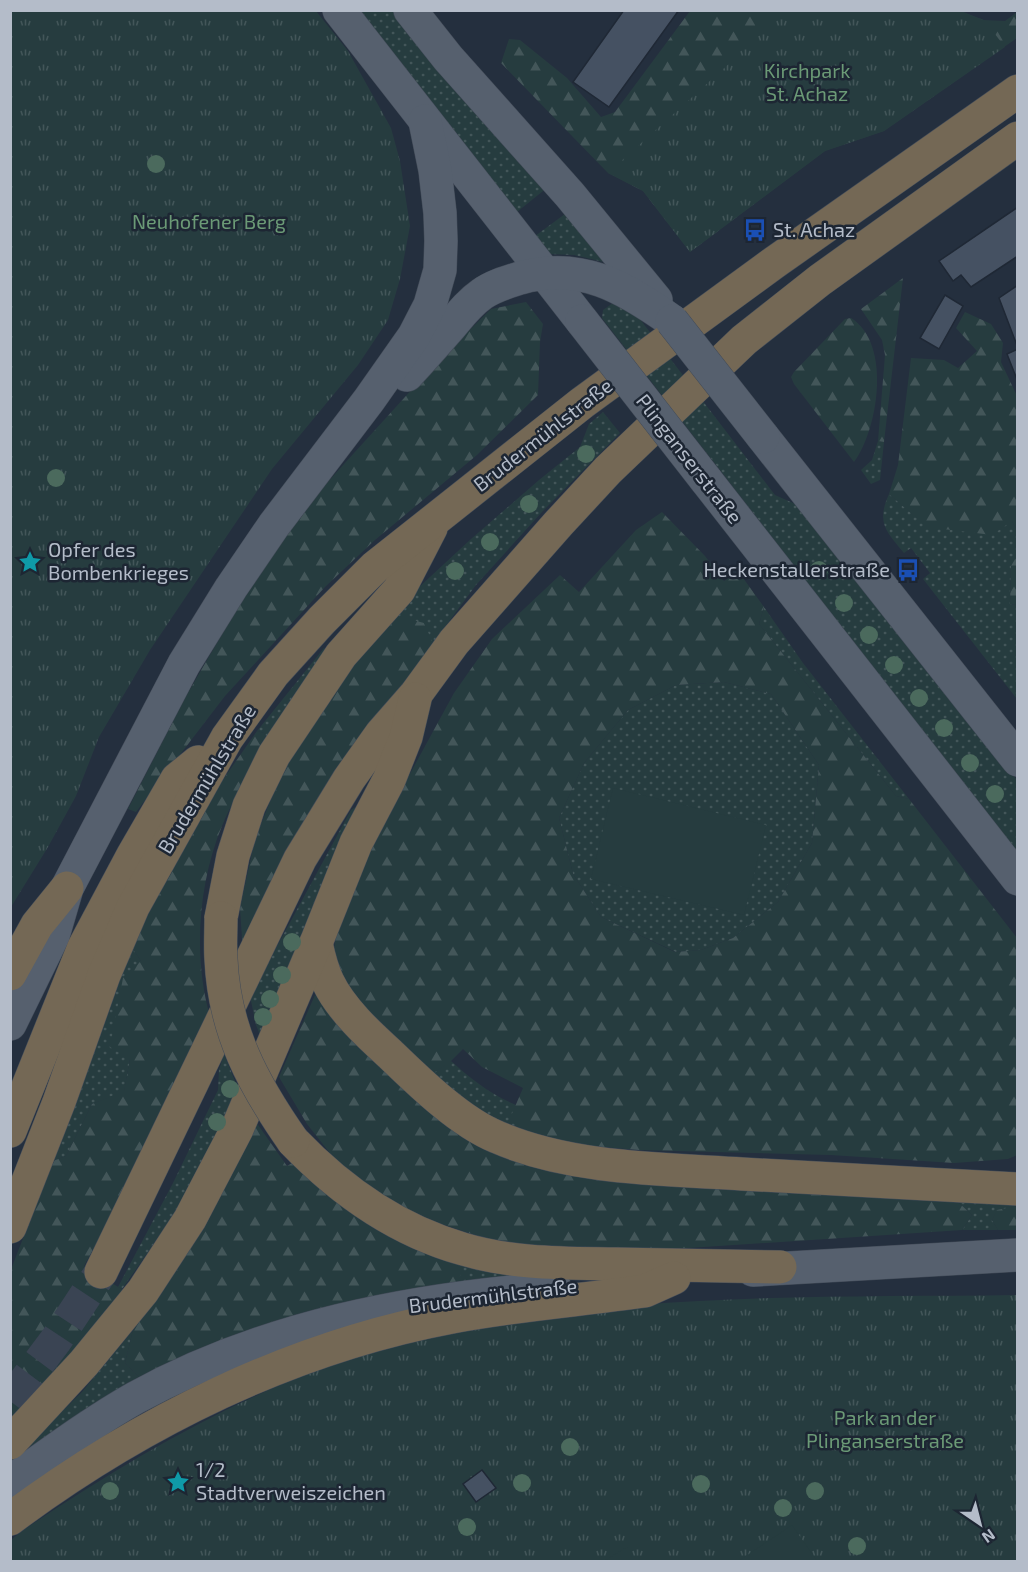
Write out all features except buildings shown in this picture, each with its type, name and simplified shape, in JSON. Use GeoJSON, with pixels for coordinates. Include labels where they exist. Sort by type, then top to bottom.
{"type":"FeatureCollection","features":[{"type":"Feature","properties":{"kind":"highway","name":"Brudermühlstraße"},"geometry":{"type":"LineString","coordinates":[[10,1227],[59,1102],[104,975],[133,907],[227,738],[273,674],[375,567],[582,403],[762,271],[1017,91]]}},
{"type":"Feature","properties":{"kind":"highway"},"geometry":{"type":"LineString","coordinates":[[100,1272],[300,859],[349,779],[381,734],[416,694],[454,642],[608,470],[744,340],[820,280],[1017,138]]}},
{"type":"Feature","properties":{"kind":"highway"},"geometry":{"type":"LineString","coordinates":[[436,519],[399,590],[341,655],[273,755],[249,806],[236,846],[222,918],[220,959],[225,998],[239,1046],[252,1078],[293,1140],[321,1170],[364,1202],[417,1232],[462,1249],[509,1260],[559,1263],[780,1267]]}},
{"type":"Feature","properties":{"kind":"highway"},"geometry":{"type":"LineString","coordinates":[[10,1443],[84,1364],[143,1291],[190,1219],[237,1129],[356,843],[389,780],[406,737],[416,694]]}},
{"type":"Feature","properties":{"kind":"highway"},"geometry":{"type":"LineString","coordinates":[[10,1131],[84,947],[132,855],[177,779],[227,738]]}},
{"type":"Feature","properties":{"kind":"highway"},"geometry":{"type":"LineString","coordinates":[[10,974],[37,925],[67,888]]}},
{"type":"Feature","properties":{"kind":"highway"},"geometry":{"type":"LineString","coordinates":[[316,943],[321,965],[329,984],[339,998],[373,1038],[415,1078],[455,1112],[495,1137],[540,1153],[633,1168],[1017,1189]]}},
{"type":"Feature","properties":{"kind":"highway"},"geometry":{"type":"LineString","coordinates":[[10,1519],[83,1468],[140,1434],[242,1382],[326,1350],[398,1329],[452,1317],[645,1291],[674,1278]]}},
{"type":"Feature","properties":{"kind":"main road","name":"Plinganserstraße"},"geometry":{"type":"LineString","coordinates":[[339,10],[1017,879]]}},
{"type":"Feature","properties":{"kind":"main road"},"geometry":{"type":"LineString","coordinates":[[410,10],[448,58],[570,195],[631,284],[672,321],[1017,760]]}},
{"type":"Feature","properties":{"kind":"main road"},"geometry":{"type":"LineString","coordinates":[[10,1024],[53,936],[67,888],[150,727],[196,645],[274,525],[332,451],[414,336],[430,305],[440,270],[441,242],[435,170],[425,121]]}},
{"type":"Feature","properties":{"kind":"main road"},"geometry":{"type":"LineString","coordinates":[[332,451],[378,408],[466,307],[483,293],[501,284],[543,272],[578,274],[610,283],[631,284]]}},
{"type":"Feature","properties":{"kind":"main road","name":"Brudermühlstraße"},"geometry":{"type":"LineString","coordinates":[[10,1482],[81,1431],[135,1398],[185,1373],[243,1350],[327,1322],[411,1304],[481,1293],[780,1267],[1017,1255]]}},
{"type":"Feature","properties":{"kind":"green space","name":"Neuhofener Berg"},"geometry":{"type":"Polygon","coordinates":[[[11,10],[316,11],[348,51],[391,128],[400,161],[410,226],[400,279],[388,320],[358,365],[272,469],[150,650],[99,737],[76,796],[11,907],[11,10]]]}},
{"type":"Feature","properties":{"kind":"green space","name":"Kirchpark St. Achaz"},"geometry":{"type":"Polygon","coordinates":[[[959,10],[983,20],[1005,21],[1017,12],[1017,38],[884,131],[825,151],[690,252],[643,191],[608,173],[501,63],[509,39],[520,40],[567,78],[601,117],[615,112],[690,11],[959,10]]]}},
{"type":"Feature","properties":{"kind":"green space"},"geometry":{"type":"Polygon","coordinates":[[[359,11],[394,11],[548,187],[517,212],[359,11]]]}},
{"type":"Feature","properties":{"kind":"green space","name":"Kirchpark St. Achaz"},"geometry":{"type":"Polygon","coordinates":[[[775,11],[959,11],[984,20],[1005,47],[884,131],[825,151],[690,252],[643,191],[608,173],[732,61],[775,11]]]}},
{"type":"Feature","properties":{"kind":"green space"},"geometry":{"type":"Polygon","coordinates":[[[569,211],[612,264],[574,255],[549,254],[535,236],[569,211]]]}},
{"type":"Feature","properties":{"kind":"green space"},"geometry":{"type":"Polygon","coordinates":[[[903,278],[884,442],[878,441],[885,355],[882,340],[861,309],[903,278]]]}},
{"type":"Feature","properties":{"kind":"green space"},"geometry":{"type":"Polygon","coordinates":[[[617,300],[626,301],[775,495],[802,507],[1017,780],[1017,853],[602,318],[603,310],[617,300]]]}},
{"type":"Feature","properties":{"kind":"green space"},"geometry":{"type":"Polygon","coordinates":[[[526,302],[543,324],[538,395],[477,455],[375,540],[325,587],[225,696],[136,812],[128,809],[185,698],[254,579],[314,497],[435,364],[491,309],[526,302]]]}},
{"type":"Feature","properties":{"kind":"green space"},"geometry":{"type":"Polygon","coordinates":[[[965,312],[991,324],[1003,343],[1001,362],[1017,396],[1017,531],[1012,521],[992,535],[927,527],[889,494],[898,465],[911,358],[944,360],[958,368],[977,351],[956,328],[965,312]]]}},
{"type":"Feature","properties":{"kind":"green space"},"geometry":{"type":"Polygon","coordinates":[[[851,318],[864,330],[872,347],[877,387],[869,429],[854,462],[791,377],[845,319],[851,318]]]}},
{"type":"Feature","properties":{"kind":"green space"},"geometry":{"type":"Polygon","coordinates":[[[603,412],[620,433],[542,512],[476,585],[433,643],[390,614],[471,539],[580,447],[589,424],[603,412]]]}},
{"type":"Feature","properties":{"kind":"green space"},"geometry":{"type":"Polygon","coordinates":[[[878,441],[884,442],[880,480],[871,484],[861,470],[872,460],[878,441]]]}},
{"type":"Feature","properties":{"kind":"green space"},"geometry":{"type":"Polygon","coordinates":[[[889,494],[928,527],[1012,521],[1017,531],[1018,556],[1011,566],[1010,604],[1017,605],[1017,699],[923,579],[930,573],[911,548],[904,553],[888,532],[883,520],[883,512],[889,494]]]}},
{"type":"Feature","properties":{"kind":"green space"},"geometry":{"type":"Polygon","coordinates":[[[662,512],[705,556],[724,581],[738,571],[764,607],[759,624],[896,796],[909,799],[1017,938],[1017,1155],[1008,1159],[954,1163],[831,1155],[639,1150],[564,1144],[526,1134],[511,1116],[523,1088],[482,1067],[463,1049],[449,1063],[430,1075],[342,985],[332,961],[338,922],[381,827],[454,693],[492,639],[560,575],[579,592],[636,530],[662,512]],[[724,682],[676,685],[628,710],[584,763],[559,818],[573,874],[601,917],[675,952],[701,950],[733,938],[778,902],[812,843],[819,765],[771,694],[724,682]]]}},
{"type":"Feature","properties":{"kind":"green space"},"geometry":{"type":"Polygon","coordinates":[[[1017,556],[1017,605],[1010,604],[1011,566],[1017,556]]]}},
{"type":"Feature","properties":{"kind":"green space"},"geometry":{"type":"Polygon","coordinates":[[[764,607],[803,663],[909,799],[896,796],[759,624],[764,607]]]}},
{"type":"Feature","properties":{"kind":"green space"},"geometry":{"type":"Polygon","coordinates":[[[390,614],[424,623],[433,643],[243,953],[240,908],[255,839],[283,769],[347,669],[390,614]]]}},
{"type":"Feature","properties":{"kind":"green space"},"geometry":{"type":"Polygon","coordinates":[[[324,648],[328,651],[268,741],[264,733],[257,731],[324,648]]]}},
{"type":"Feature","properties":{"kind":"green space"},"geometry":{"type":"Polygon","coordinates":[[[724,682],[771,694],[819,765],[812,843],[778,902],[733,938],[701,950],[676,952],[601,917],[573,874],[559,818],[584,763],[628,710],[676,685],[724,682]]]}},
{"type":"Feature","properties":{"kind":"green space"},"geometry":{"type":"Polygon","coordinates":[[[257,731],[264,733],[268,741],[237,794],[222,826],[214,848],[203,896],[201,970],[210,1016],[135,1173],[84,1266],[128,1293],[11,1427],[10,1272],[53,1161],[66,1156],[92,1104],[124,1091],[130,1059],[110,1047],[123,978],[141,961],[131,946],[199,814],[257,731]]]}},
{"type":"Feature","properties":{"kind":"green space"},"geometry":{"type":"Polygon","coordinates":[[[613,788],[766,825],[744,915],[591,879],[613,788]]]}},
{"type":"Feature","properties":{"kind":"green space"},"geometry":{"type":"Polygon","coordinates":[[[366,800],[264,1045],[256,1025],[250,996],[351,810],[366,800]]]}},
{"type":"Feature","properties":{"kind":"green space"},"geometry":{"type":"Polygon","coordinates":[[[131,946],[141,961],[124,1092],[92,1104],[66,1156],[53,1161],[131,946]]]}},
{"type":"Feature","properties":{"kind":"green space"},"geometry":{"type":"Polygon","coordinates":[[[315,995],[371,1054],[452,1128],[958,1202],[972,1215],[962,1230],[658,1250],[556,1250],[484,1238],[411,1214],[348,1176],[307,1124],[279,1077],[315,995]]]}},
{"type":"Feature","properties":{"kind":"green space"},"geometry":{"type":"Polygon","coordinates":[[[224,1054],[241,1096],[201,1171],[122,1289],[118,1287],[173,1183],[218,1090],[219,1070],[224,1054]]]}},
{"type":"Feature","properties":{"kind":"green space"},"geometry":{"type":"Polygon","coordinates":[[[451,1061],[481,1086],[516,1105],[512,1116],[526,1134],[494,1122],[430,1075],[451,1061]]]}},
{"type":"Feature","properties":{"kind":"green space"},"geometry":{"type":"Polygon","coordinates":[[[256,1122],[287,1166],[297,1160],[456,1258],[461,1275],[453,1286],[142,1380],[125,1363],[133,1330],[177,1269],[256,1122]]]}},
{"type":"Feature","properties":{"kind":"green space"},"geometry":{"type":"Polygon","coordinates":[[[1017,1200],[1017,1206],[997,1211],[992,1220],[998,1230],[962,1230],[972,1215],[958,1202],[1017,1200]]]}},
{"type":"Feature","properties":{"kind":"green space"},"geometry":{"type":"Polygon","coordinates":[[[1017,1206],[1017,1230],[998,1230],[992,1220],[997,1210],[1017,1206]]]}},
{"type":"Feature","properties":{"kind":"green space"},"geometry":{"type":"Polygon","coordinates":[[[456,1258],[553,1273],[453,1286],[456,1258]]]}},
{"type":"Feature","properties":{"kind":"green space","name":"Park an der Plinganserstraße"},"geometry":{"type":"Polygon","coordinates":[[[1017,1295],[1017,1561],[11,1562],[11,1540],[95,1483],[132,1461],[245,1401],[326,1366],[361,1355],[472,1328],[549,1315],[626,1306],[783,1298],[1017,1295]]]}},
{"type":"Feature","properties":{"kind":"green space"},"geometry":{"type":"Polygon","coordinates":[[[133,1330],[125,1363],[142,1380],[15,1457],[82,1392],[133,1330]]]}},
{"type":"Feature","properties":{"kind":"green space"},"geometry":{"type":"Polygon","coordinates":[[[792,1525],[817,1561],[740,1560],[792,1525]]]}},
{"type":"Feature","properties":{"kind":"green space"},"geometry":{"type":"Polygon","coordinates":[[[627,1547],[637,1561],[604,1561],[627,1547]]]}},
{"type":"Feature","properties":{"kind":"tunnel"},"geometry":{"type":"LineString","coordinates":[[10,1401],[56,1340],[101,1272]]}},
{"type":"Feature","properties":{"kind":"place","name":"St. Achaz"},"geometry":{"type":"Point","coordinates":[755,230]}},
{"type":"Feature","properties":{"kind":"place","name":"Opfer des Bombenkrieges"},"geometry":{"type":"Point","coordinates":[30,562]}},
{"type":"Feature","properties":{"kind":"place","name":"Heckenstallerstraße"},"geometry":{"type":"Point","coordinates":[908,570]}},
{"type":"Feature","properties":{"kind":"place","name":"1/2 Stadtverweiszeichen"},"geometry":{"type":"Point","coordinates":[178,1482]}}]}
